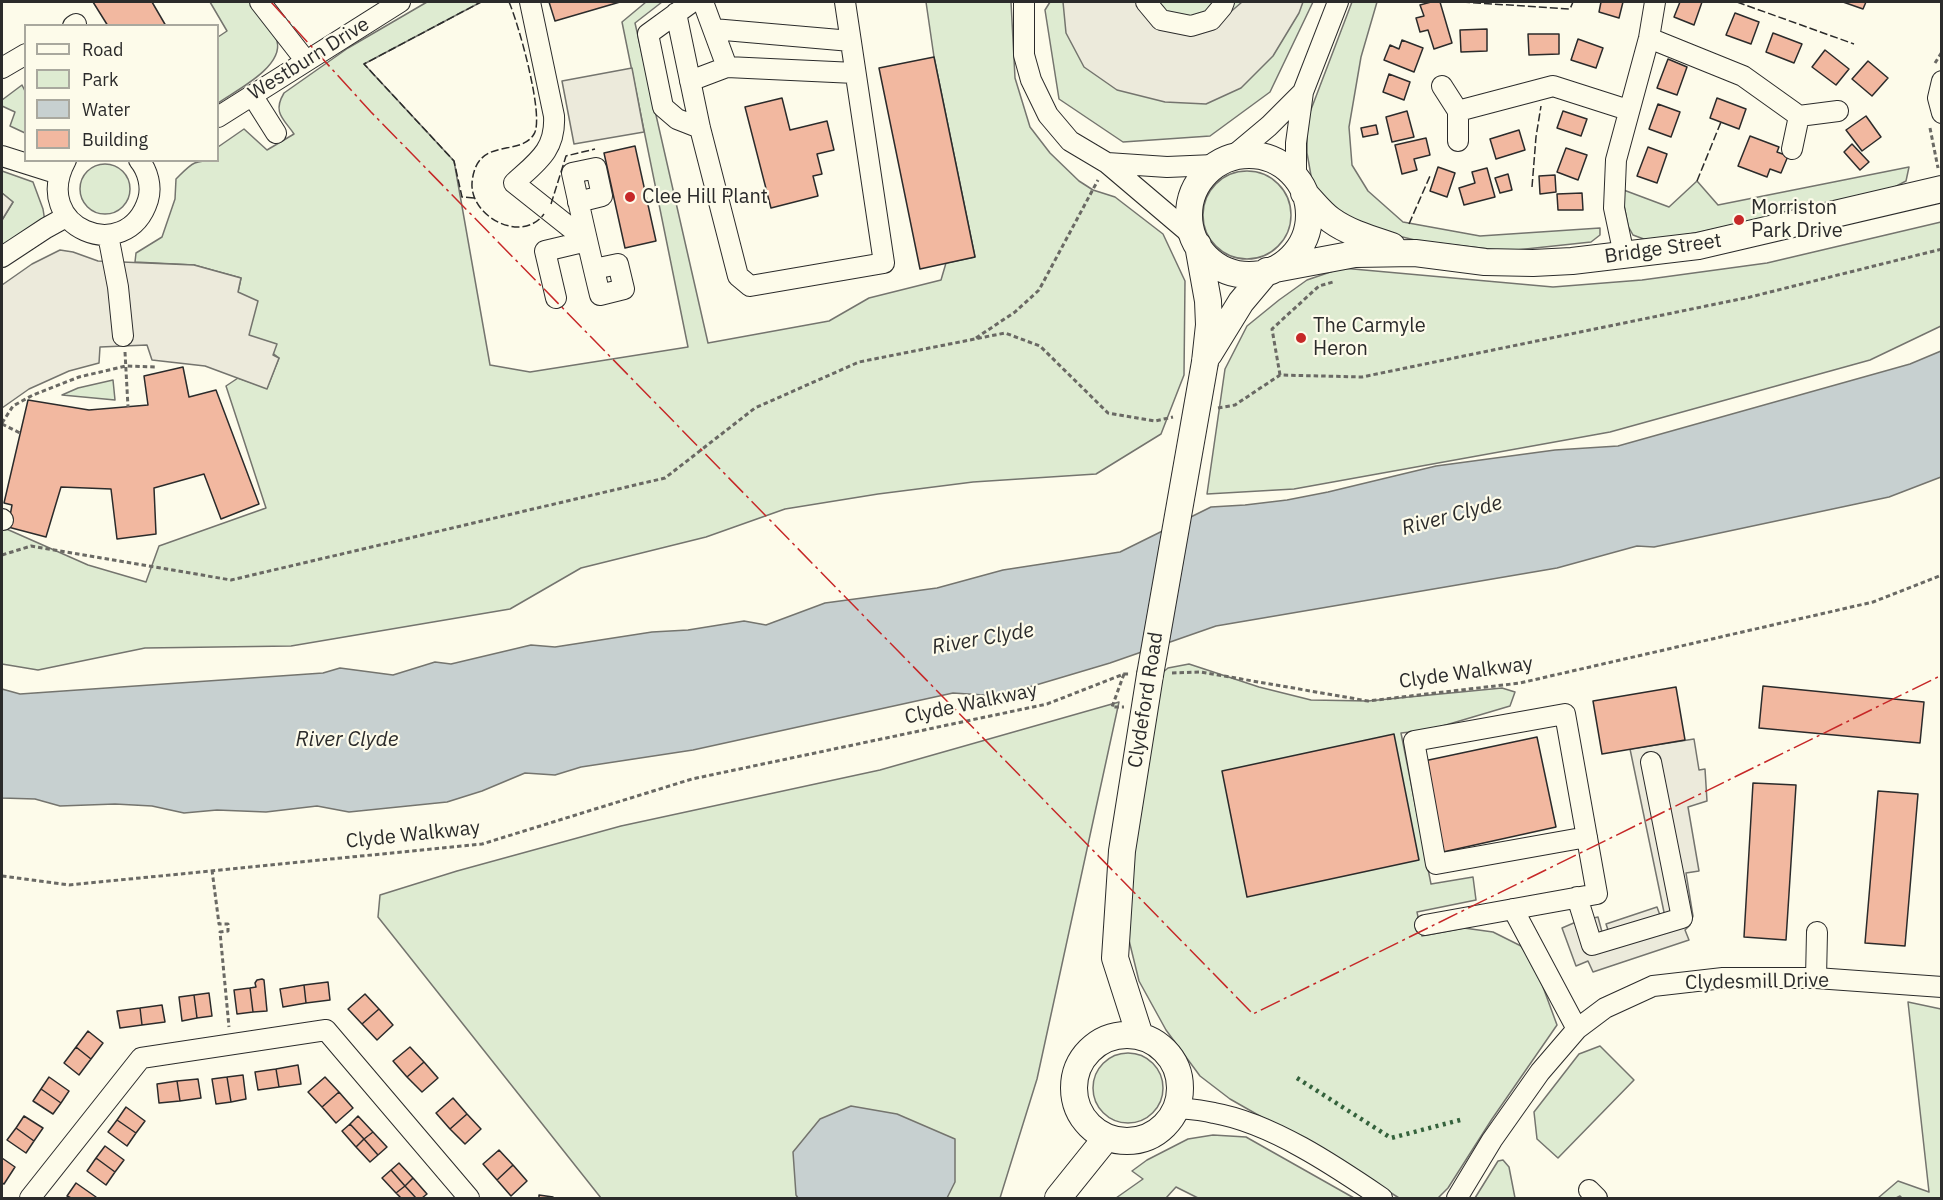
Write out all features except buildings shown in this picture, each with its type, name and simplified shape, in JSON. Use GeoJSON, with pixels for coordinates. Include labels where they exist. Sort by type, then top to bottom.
{"type":"FeatureCollection","features":[{"type":"Feature","properties":{"kind":"main road"},"geometry":{"type":"LineString","coordinates":[[1252,154],[1271,159],[1288,169],[1308,203],[1308,222],[1303,241],[1291,257],[1271,270],[1256,274],[1237,273],[1218,266],[1203,254],[1195,241],[1188,217],[1191,197],[1200,179],[1223,161],[1252,154]]}},
{"type":"Feature","properties":{"kind":"main road","name":"Bridge Street"},"geometry":{"type":"LineString","coordinates":[[1300,186],[1330,219],[1342,227],[1359,235],[1415,253]]}},
{"type":"Feature","properties":{"kind":"main road","name":"Bridge Street"},"geometry":{"type":"LineString","coordinates":[[1271,270],[1355,254],[1415,253],[1485,262],[1533,263],[1624,255],[1698,246],[1941,189]]}},
{"type":"Feature","properties":{"kind":"main road","name":"Clydeford Road"},"geometry":{"type":"LineString","coordinates":[[1140,1036],[1115,958],[1122,851],[1205,362],[1209,325],[1208,301],[1195,241]]}},
{"type":"Feature","properties":{"kind":"main road","name":"Clydeford Road"},"geometry":{"type":"LineString","coordinates":[[1205,362],[1241,302],[1271,270]]}},
{"type":"Feature","properties":{"kind":"main road"},"geometry":{"type":"LineString","coordinates":[[1122,1035],[1140,1036],[1157,1043],[1170,1056],[1178,1072],[1181,1090],[1177,1108],[1168,1122],[1156,1133],[1140,1139],[1124,1141],[1107,1137],[1092,1128],[1078,1106],[1075,1097],[1075,1080],[1080,1063],[1091,1049],[1106,1039],[1122,1035]]}},
{"type":"Feature","properties":{"kind":"main road"},"geometry":{"type":"LineString","coordinates":[[1058,1198],[1107,1137]]}},
{"type":"Feature","properties":{"kind":"street"},"geometry":{"type":"LineString","coordinates":[[260,2],[306,61]]}},
{"type":"Feature","properties":{"kind":"street","name":"Westburn Drive"},"geometry":{"type":"LineString","coordinates":[[219,116],[400,2]]}},
{"type":"Feature","properties":{"kind":"street"},"geometry":{"type":"LineString","coordinates":[[530,2],[555,128],[549,149],[514,183],[587,241]]}},
{"type":"Feature","properties":{"kind":"street"},"geometry":{"type":"LineString","coordinates":[[692,2],[648,34],[663,107],[677,119],[700,128]]}},
{"type":"Feature","properties":{"kind":"street"},"geometry":{"type":"LineString","coordinates":[[703,2],[727,66]]}},
{"type":"Feature","properties":{"kind":"street"},"geometry":{"type":"LineString","coordinates":[[676,13],[700,128],[738,276],[750,286],[884,263],[844,2]]}},
{"type":"Feature","properties":{"kind":"street"},"geometry":{"type":"LineString","coordinates":[[1024,2],[1024,55],[1031,80],[1048,115],[1070,141],[1107,163],[1195,241]]}},
{"type":"Feature","properties":{"kind":"street"},"geometry":{"type":"LineString","coordinates":[[1146,2],[1161,20],[1191,26],[1211,20],[1224,2]]}},
{"type":"Feature","properties":{"kind":"street"},"geometry":{"type":"LineString","coordinates":[[1300,186],[1296,143],[1303,92],[1338,2]]}},
{"type":"Feature","properties":{"kind":"street"},"geometry":{"type":"LineString","coordinates":[[1624,255],[1614,208],[1616,160],[1649,38],[1656,2]]}},
{"type":"Feature","properties":{"kind":"street"},"geometry":{"type":"LineString","coordinates":[[713,29],[850,41]]}},
{"type":"Feature","properties":{"kind":"street"},"geometry":{"type":"LineString","coordinates":[[1649,38],[1743,76],[1799,116],[1838,111]]}},
{"type":"Feature","properties":{"kind":"street"},"geometry":{"type":"LineString","coordinates":[[690,81],[727,66],[855,74]]}},
{"type":"Feature","properties":{"kind":"street"},"geometry":{"type":"LineString","coordinates":[[1941,81],[1938,98],[1941,113]]}},
{"type":"Feature","properties":{"kind":"street"},"geometry":{"type":"LineString","coordinates":[[1442,86],[1458,111],[1458,141]]}},
{"type":"Feature","properties":{"kind":"street"},"geometry":{"type":"LineString","coordinates":[[1458,111],[1553,86],[1628,110]]}},
{"type":"Feature","properties":{"kind":"street"},"geometry":{"type":"LineString","coordinates":[[1107,163],[1167,167],[1223,161],[1269,126],[1303,92]]}},
{"type":"Feature","properties":{"kind":"street"},"geometry":{"type":"LineString","coordinates":[[252,95],[276,133]]}},
{"type":"Feature","properties":{"kind":"street"},"geometry":{"type":"LineString","coordinates":[[1792,149],[1799,116]]}},
{"type":"Feature","properties":{"kind":"street"},"geometry":{"type":"LineString","coordinates":[[2,156],[24,160]]}},
{"type":"Feature","properties":{"kind":"street"},"geometry":{"type":"LineString","coordinates":[[35,162],[62,167],[56,189],[59,204],[66,218],[78,228],[92,234],[108,235],[123,231],[145,210],[149,195],[149,180],[144,162]]}},
{"type":"Feature","properties":{"kind":"street"},"geometry":{"type":"LineString","coordinates":[[578,202],[594,269]]}},
{"type":"Feature","properties":{"kind":"street"},"geometry":{"type":"LineString","coordinates":[[2,257],[46,228],[66,218]]}},
{"type":"Feature","properties":{"kind":"street"},"geometry":{"type":"LineString","coordinates":[[108,235],[118,287],[123,336]]}},
{"type":"Feature","properties":{"kind":"street"},"geometry":{"type":"LineString","coordinates":[[556,297],[546,251],[587,241]]}},
{"type":"Feature","properties":{"kind":"street"},"geometry":{"type":"LineString","coordinates":[[1425,925],[1597,894],[1587,837],[1565,714],[1414,741],[1436,864],[1587,837]]}},
{"type":"Feature","properties":{"kind":"street"},"geometry":{"type":"LineString","coordinates":[[1578,897],[1592,945],[1682,918],[1652,762]]}},
{"type":"Feature","properties":{"kind":"street"},"geometry":{"type":"LineString","coordinates":[[1512,909],[1577,1029]]}},
{"type":"Feature","properties":{"kind":"street"},"geometry":{"type":"LineString","coordinates":[[1816,978],[1817,932]]}},
{"type":"Feature","properties":{"kind":"street","name":"Clydesmill Drive"},"geometry":{"type":"LineString","coordinates":[[1457,1198],[1492,1140],[1540,1072],[1577,1029],[1605,1008],[1653,986],[1723,978],[1816,978],[1941,987]]}},
{"type":"Feature","properties":{"kind":"street"},"geometry":{"type":"LineString","coordinates":[[30,1198],[141,1058],[326,1030],[469,1198]]}},
{"type":"Feature","properties":{"kind":"street"},"geometry":{"type":"LineString","coordinates":[[1177,1108],[1215,1113],[1260,1127],[1340,1169],[1382,1198]]}},
{"type":"Feature","properties":{"kind":"path"},"geometry":{"type":"LineString","coordinates":[[974,339],[1015,312],[1039,290],[1107,163]]}},
{"type":"Feature","properties":{"kind":"path"},"geometry":{"type":"LineString","coordinates":[[1212,409],[1235,405],[1280,375],[1362,377],[1750,297],[1941,249]]}},
{"type":"Feature","properties":{"kind":"path"},"geometry":{"type":"LineString","coordinates":[[1280,375],[1272,329],[1319,286],[1340,279]]}},
{"type":"Feature","properties":{"kind":"path"},"geometry":{"type":"LineString","coordinates":[[2,555],[32,546],[231,580],[665,478],[755,408],[859,362],[1005,333],[1040,346],[1108,413],[1155,421],[1178,416]]}},
{"type":"Feature","properties":{"kind":"path"},"geometry":{"type":"LineString","coordinates":[[123,336],[128,407]]}},
{"type":"Feature","properties":{"kind":"path"},"geometry":{"type":"LineString","coordinates":[[20,433],[2,423],[13,406],[33,394],[79,377],[126,366],[156,367]]}},
{"type":"Feature","properties":{"kind":"path","name":"Clyde Walkway"},"geometry":{"type":"LineString","coordinates":[[2,876],[69,885],[482,844],[692,779],[1047,704],[1124,674],[1201,672],[1368,701],[1520,683],[1873,602],[1941,575]]}},
{"type":"Feature","properties":{"kind":"path"},"geometry":{"type":"LineString","coordinates":[[212,870],[219,924],[228,924],[228,932],[219,932],[231,1044]]}},
{"type":"Feature","properties":{"kind":"green space"},"geometry":{"type":"Polygon","coordinates":[[[210,2],[251,2],[277,41],[277,51],[266,69],[219,102],[219,36],[227,31],[210,2]]]}},
{"type":"Feature","properties":{"kind":"green space"},"geometry":{"type":"Polygon","coordinates":[[[427,2],[481,2],[364,64],[454,161],[490,365],[530,372],[688,347],[622,22],[646,2],[662,2],[635,23],[708,343],[829,321],[869,298],[941,280],[946,263],[975,257],[934,57],[926,2],[1011,2],[1015,78],[1030,127],[1050,153],[1079,181],[1093,190],[1115,197],[1163,234],[1185,281],[1184,375],[1161,434],[1096,474],[973,482],[785,509],[706,537],[581,568],[510,609],[291,646],[145,648],[38,670],[2,664],[2,527],[88,565],[146,582],[159,546],[266,508],[226,386],[238,378],[267,388],[279,358],[249,335],[238,292],[241,278],[194,265],[135,262],[136,253],[162,237],[175,199],[176,179],[186,169],[198,162],[219,162],[219,146],[244,129],[267,150],[294,134],[279,111],[284,93],[348,48],[427,2]]]}},
{"type":"Feature","properties":{"kind":"green space"},"geometry":{"type":"Polygon","coordinates":[[[1050,2],[1313,2],[1270,92],[1210,136],[1123,142],[1059,99],[1045,10],[1050,2]]]}},
{"type":"Feature","properties":{"kind":"green space"},"geometry":{"type":"Polygon","coordinates":[[[1352,2],[1377,2],[1361,57],[1349,127],[1352,165],[1368,191],[1403,222],[1480,236],[1600,228],[1600,235],[1591,242],[1507,251],[1419,241],[1361,227],[1330,212],[1313,187],[1307,153],[1307,120],[1352,2]]]}},
{"type":"Feature","properties":{"kind":"green space"},"geometry":{"type":"Polygon","coordinates":[[[22,85],[24,89],[24,133],[10,126],[15,112],[2,106],[2,100],[22,85]]]}},
{"type":"Feature","properties":{"kind":"green space"},"geometry":{"type":"Polygon","coordinates":[[[105,164],[123,171],[130,189],[123,207],[105,214],[87,207],[80,189],[87,171],[105,164]]]}},
{"type":"Feature","properties":{"kind":"green space"},"geometry":{"type":"Polygon","coordinates":[[[1909,167],[1906,181],[1889,190],[1701,232],[1649,241],[1633,235],[1628,226],[1621,189],[1669,207],[1697,181],[1718,205],[1909,167]]]}},
{"type":"Feature","properties":{"kind":"green space"},"geometry":{"type":"Polygon","coordinates":[[[2,171],[33,182],[43,209],[46,228],[2,257],[2,220],[13,202],[2,193],[2,171]]]}},
{"type":"Feature","properties":{"kind":"green space"},"geometry":{"type":"Polygon","coordinates":[[[1247,171],[1264,175],[1278,184],[1287,198],[1291,215],[1287,232],[1278,246],[1264,255],[1247,259],[1230,255],[1216,246],[1207,232],[1203,215],[1207,198],[1216,184],[1230,175],[1247,171]]]}},
{"type":"Feature","properties":{"kind":"green space"},"geometry":{"type":"Polygon","coordinates":[[[1941,222],[1941,326],[1870,360],[1610,432],[1294,489],[1207,494],[1225,369],[1247,326],[1307,280],[1342,268],[1553,287],[1642,280],[1767,263],[1941,222]]]}},
{"type":"Feature","properties":{"kind":"green space"},"geometry":{"type":"Polygon","coordinates":[[[113,380],[115,400],[62,395],[78,388],[113,380]]]}},
{"type":"Feature","properties":{"kind":"green space"},"geometry":{"type":"Polygon","coordinates":[[[1189,664],[1259,687],[1311,700],[1368,701],[1502,688],[1515,692],[1510,706],[1429,730],[1401,733],[1431,884],[1473,877],[1476,900],[1417,912],[1422,936],[1464,928],[1493,932],[1521,946],[1536,968],[1557,1025],[1448,1188],[1438,1198],[1399,1198],[1360,1173],[1230,1099],[1200,1076],[1166,1030],[1139,981],[1126,928],[1127,868],[1162,673],[1168,668],[1189,664]]]}},
{"type":"Feature","properties":{"kind":"green space"},"geometry":{"type":"Polygon","coordinates":[[[1119,702],[1037,1079],[1000,1198],[601,1198],[378,917],[380,895],[457,871],[621,826],[880,770],[1119,702]]]}},
{"type":"Feature","properties":{"kind":"green space"},"geometry":{"type":"Polygon","coordinates":[[[1908,1002],[1941,1009],[1941,1198],[1902,1198],[1900,1196],[1878,1198],[1898,1181],[1929,1192],[1908,1002]]]}},
{"type":"Feature","properties":{"kind":"green space"},"geometry":{"type":"Polygon","coordinates":[[[1600,1046],[1634,1080],[1558,1158],[1537,1139],[1534,1112],[1579,1054],[1600,1046]]]}},
{"type":"Feature","properties":{"kind":"green space"},"geometry":{"type":"Polygon","coordinates":[[[1121,1053],[1135,1053],[1148,1059],[1157,1068],[1163,1081],[1161,1101],[1153,1113],[1135,1123],[1121,1123],[1108,1117],[1099,1108],[1093,1095],[1093,1081],[1099,1068],[1108,1059],[1121,1053]]]}},
{"type":"Feature","properties":{"kind":"green space"},"geometry":{"type":"Polygon","coordinates":[[[1213,1135],[1246,1137],[1354,1198],[1198,1198],[1176,1187],[1166,1198],[1116,1198],[1143,1179],[1132,1171],[1147,1160],[1188,1139],[1213,1135]]]}},
{"type":"Feature","properties":{"kind":"green space"},"geometry":{"type":"Polygon","coordinates":[[[1503,1160],[1509,1167],[1515,1198],[1475,1198],[1498,1161],[1503,1160]]]}},
{"type":"Feature","properties":{"kind":"shaded area"},"geometry":{"type":"Polygon","coordinates":[[[1063,2],[1138,2],[1154,26],[1220,21],[1242,2],[1303,2],[1299,13],[1273,56],[1241,88],[1206,104],[1165,102],[1117,90],[1084,67],[1066,33],[1063,2]]]}},
{"type":"Feature","properties":{"kind":"shaded area"},"geometry":{"type":"Polygon","coordinates":[[[632,68],[644,132],[574,144],[562,81],[632,68]]]}},
{"type":"Feature","properties":{"kind":"shaded area"},"geometry":{"type":"Polygon","coordinates":[[[2,193],[13,202],[2,220],[2,193]]]}},
{"type":"Feature","properties":{"kind":"shaded area"},"geometry":{"type":"Polygon","coordinates":[[[60,250],[98,261],[194,265],[241,278],[238,292],[258,301],[249,335],[277,344],[273,355],[279,358],[267,389],[205,366],[152,360],[147,345],[100,347],[99,363],[69,371],[29,389],[2,408],[2,285],[32,264],[60,250]]]}},
{"type":"Feature","properties":{"kind":"shaded area"},"geometry":{"type":"Polygon","coordinates":[[[1694,739],[1699,770],[1705,769],[1707,801],[1688,807],[1699,871],[1686,873],[1693,916],[1690,925],[1685,930],[1689,940],[1593,972],[1588,961],[1576,966],[1562,928],[1598,917],[1602,932],[1610,936],[1606,924],[1657,907],[1661,918],[1665,917],[1630,749],[1694,739]]]}},
{"type":"Feature","properties":{"kind":"water","name":"River Clyde"},"geometry":{"type":"Polygon","coordinates":[[[1941,351],[1941,477],[1889,497],[1654,547],[1637,546],[1557,568],[1216,626],[1110,663],[999,696],[953,693],[693,750],[581,767],[555,775],[525,773],[482,791],[447,802],[349,812],[317,806],[266,812],[217,810],[184,813],[152,806],[115,804],[60,806],[35,799],[2,798],[2,689],[20,694],[323,673],[340,668],[393,675],[435,662],[451,664],[531,645],[555,647],[744,621],[766,625],[825,603],[937,588],[1003,570],[1120,552],[1211,507],[1287,500],[1436,466],[1555,450],[1618,446],[1910,364],[1941,351]]]}},
{"type":"Feature","properties":{"kind":"water"},"geometry":{"type":"Polygon","coordinates":[[[851,1106],[897,1114],[955,1139],[955,1182],[947,1198],[798,1198],[793,1152],[820,1119],[851,1106]]]}},
{"type":"Feature","properties":{"kind":"hedge"},"geometry":{"type":"LineString","coordinates":[[1297,1078],[1391,1138],[1464,1119]]}},
{"type":"Feature","properties":{"kind":"fence"},"geometry":{"type":"LineString","coordinates":[[474,198],[462,197],[454,161],[364,64],[481,2]]}},
{"type":"Feature","properties":{"kind":"fence"},"geometry":{"type":"LineString","coordinates":[[509,2],[533,90],[536,109],[534,134],[519,145],[490,153],[481,158],[475,168],[472,183],[479,206],[488,216],[499,222],[523,227],[535,223],[544,214]]}},
{"type":"Feature","properties":{"kind":"fence"},"geometry":{"type":"LineString","coordinates":[[1462,2],[1570,9],[1573,2]]}},
{"type":"Feature","properties":{"kind":"fence"},"geometry":{"type":"LineString","coordinates":[[1737,2],[1854,44]]}},
{"type":"Feature","properties":{"kind":"fence"},"geometry":{"type":"LineString","coordinates":[[1532,187],[1541,106]]}},
{"type":"Feature","properties":{"kind":"fence"},"geometry":{"type":"LineString","coordinates":[[1697,181],[1721,122]]}},
{"type":"Feature","properties":{"kind":"fence"},"geometry":{"type":"LineString","coordinates":[[551,204],[566,156],[595,149]]}},
{"type":"Feature","properties":{"kind":"fence"},"geometry":{"type":"LineString","coordinates":[[1409,224],[1430,176]]}},
{"type":"Feature","properties":{"kind":"power"},"geometry":{"type":"LineString","coordinates":[[271,2],[371,112],[1253,1014],[1942,675]]}},
{"type":"Feature","properties":{"kind":"place","name":"Clee Hill Plant"},"geometry":{"type":"Point","coordinates":[630,197]}},
{"type":"Feature","properties":{"kind":"place","name":"Morriston Park Drive"},"geometry":{"type":"Point","coordinates":[1739,220]}},
{"type":"Feature","properties":{"kind":"place","name":"The Carmyle Heron"},"geometry":{"type":"Point","coordinates":[1301,338]}}]}
